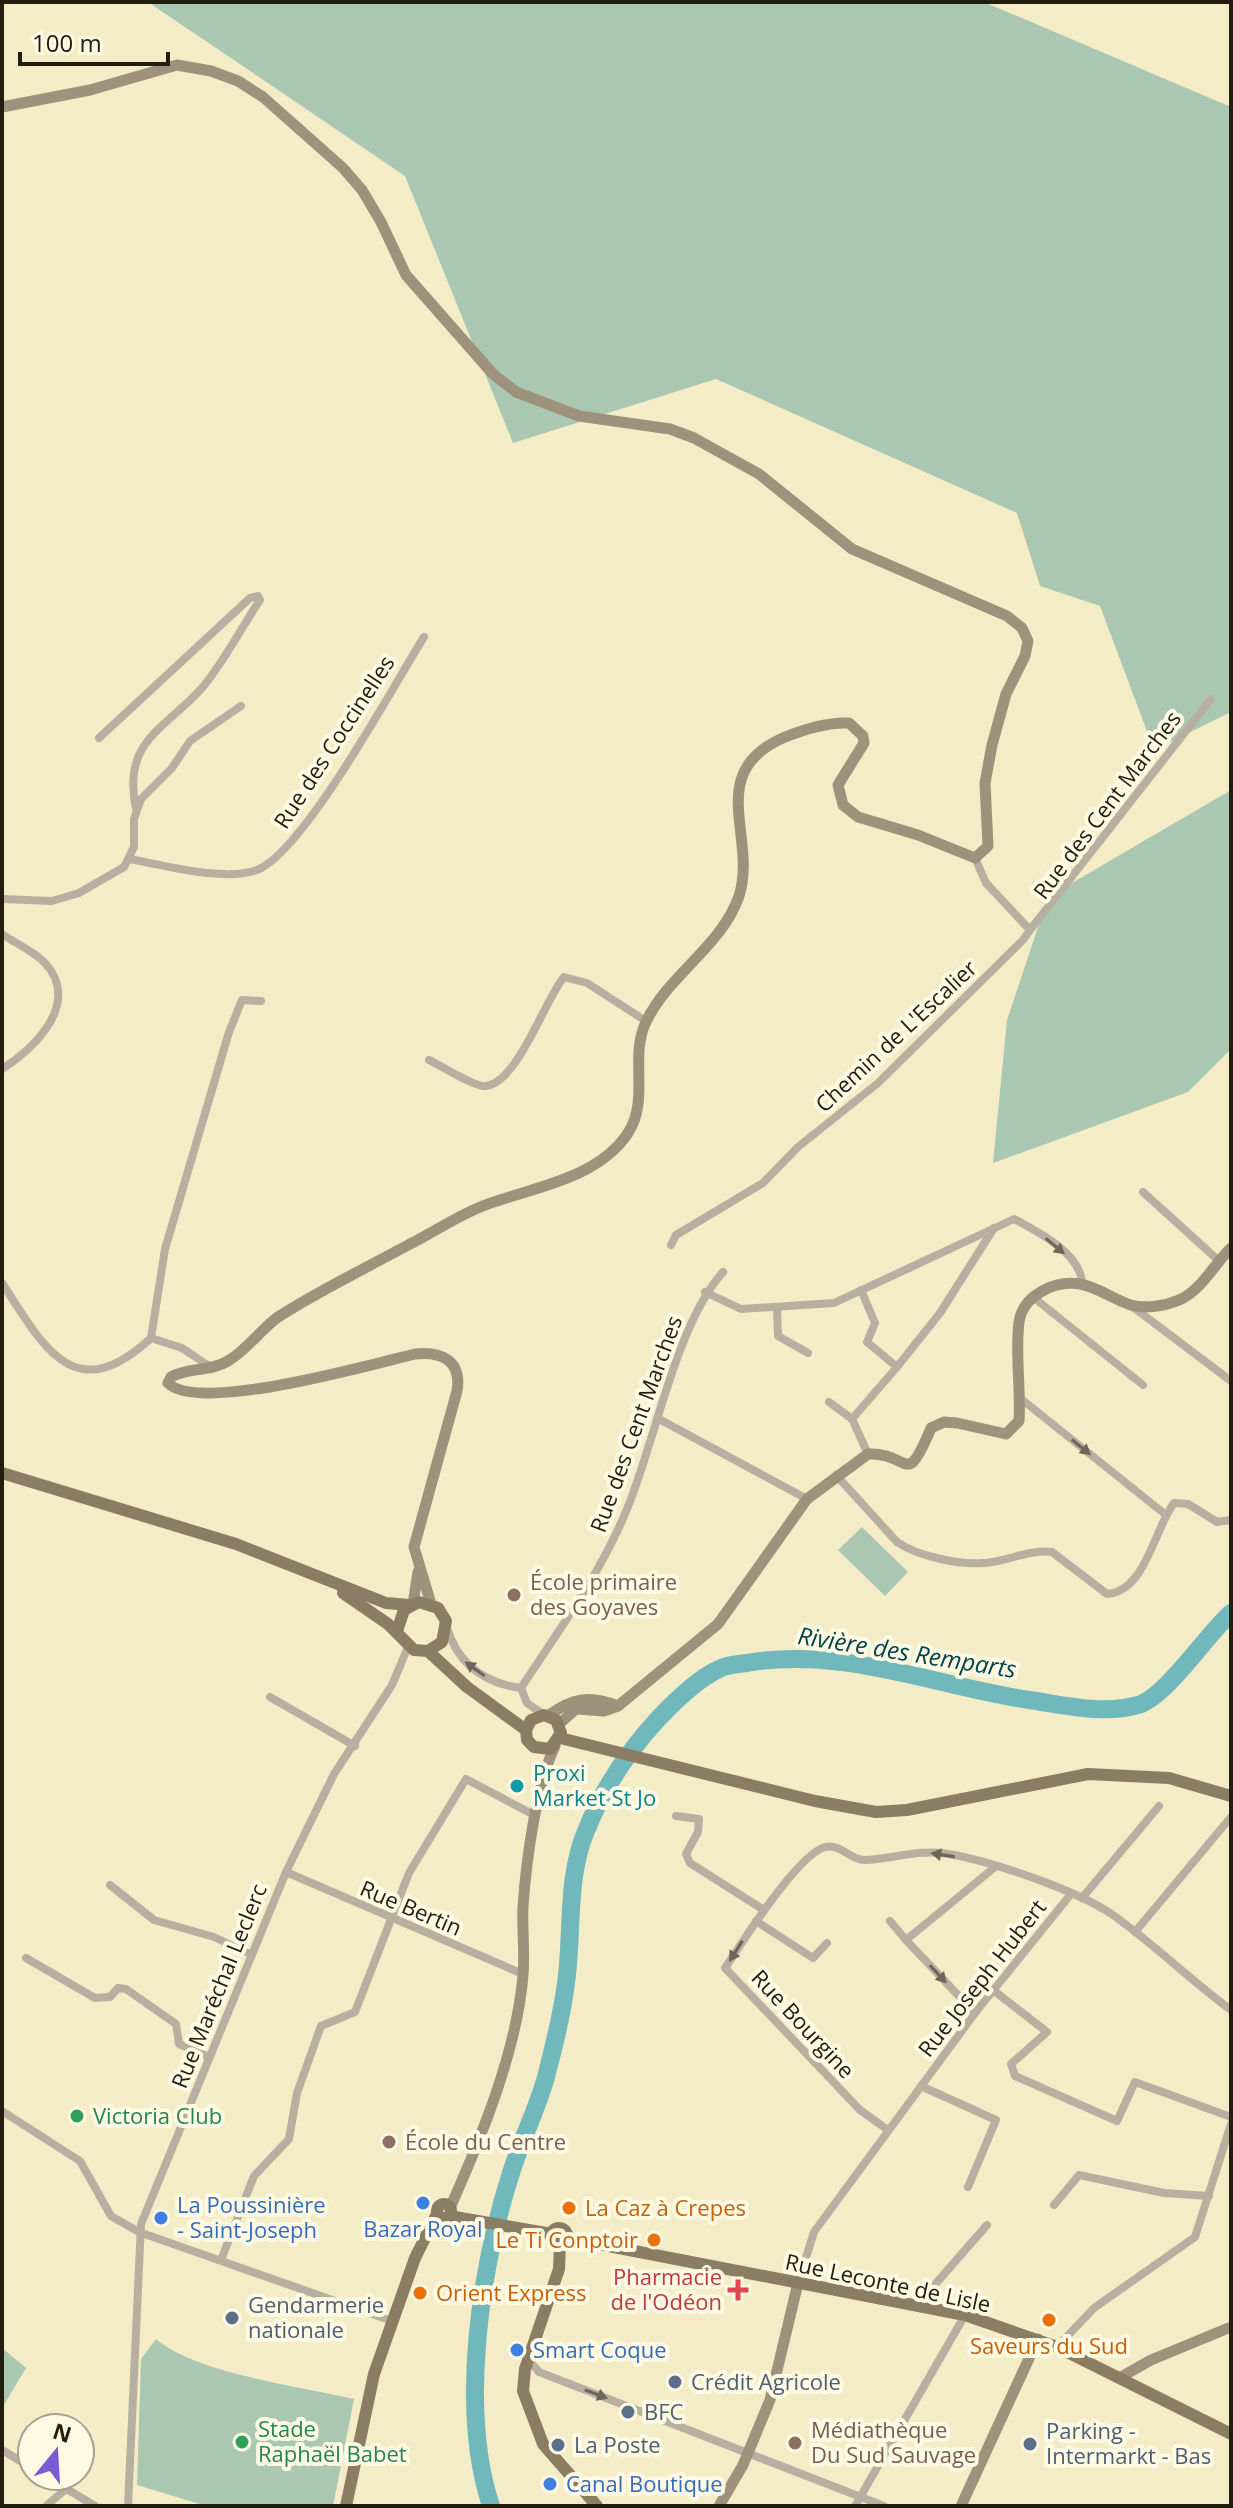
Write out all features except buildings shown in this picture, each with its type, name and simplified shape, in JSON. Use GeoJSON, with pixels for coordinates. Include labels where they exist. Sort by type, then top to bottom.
{"type":"FeatureCollection","features":[{"type":"Feature","properties":{"kind":"main road"},"geometry":{"type":"LineString","coordinates":[[2,107],[90,90],[177,65],[211,71],[238,81],[263,97],[343,168],[362,190],[381,222],[406,275],[493,374],[516,392],[579,416],[670,429],[694,438],[759,474],[852,549],[1007,616],[1022,628],[1028,641],[1025,656],[1006,694],[992,745],[985,783],[988,846],[975,858],[918,835],[858,817],[843,805],[838,785],[864,743],[863,736],[849,723],[822,725],[769,744],[744,771],[737,795],[742,883],[737,900],[719,931],[646,1021],[638,1048],[639,1106],[627,1136],[613,1150],[563,1181],[478,1208],[311,1298],[275,1320],[239,1353],[213,1368],[175,1374],[168,1383],[188,1391],[254,1391],[415,1354],[438,1353],[454,1364],[458,1381],[416,1538],[418,1568],[411,1604],[399,1616],[397,1631]]}},
{"type":"Feature","properties":{"kind":"main road"},"geometry":{"type":"LineString","coordinates":[[308,1574],[354,1599],[397,1631],[408,1647],[428,1651],[467,1687],[509,1717],[542,1721],[576,1709],[604,1711],[618,1706],[727,1615],[807,1499],[836,1475],[868,1454],[876,1453],[905,1465],[913,1463],[920,1457],[931,1428],[944,1422],[1006,1434],[1019,1421],[1019,1320],[1033,1297],[1049,1288],[1082,1284],[1130,1305],[1150,1307],[1182,1299],[1231,1248]]}},
{"type":"Feature","properties":{"kind":"main road"},"geometry":{"type":"LineString","coordinates":[[2,1473],[236,1544],[386,1603],[431,1604]]}},
{"type":"Feature","properties":{"kind":"main road"},"geometry":{"type":"LineString","coordinates":[[418,1568],[431,1604],[443,1614],[449,1668]]}},
{"type":"Feature","properties":{"kind":"main road"},"geometry":{"type":"LineString","coordinates":[[428,1651],[436,1648],[446,1631]]}},
{"type":"Feature","properties":{"kind":"main road"},"geometry":{"type":"LineString","coordinates":[[542,1721],[558,1742]]}},
{"type":"Feature","properties":{"kind":"main road"},"geometry":{"type":"LineString","coordinates":[[542,1721],[527,1740],[545,1767]]}},
{"type":"Feature","properties":{"kind":"main road"},"geometry":{"type":"LineString","coordinates":[[346,2506],[361,2424],[392,2321],[427,2232],[446,2212],[461,2185],[517,2019],[523,1974],[523,1908],[545,1767],[558,1742]]}},
{"type":"Feature","properties":{"kind":"main road"},"geometry":{"type":"LineString","coordinates":[[534,1747],[545,1750],[558,1742],[589,1746],[815,1801],[876,1812],[907,1810],[1088,1774],[1169,1778],[1231,1796]]}},
{"type":"Feature","properties":{"kind":"main road","name":"Rue Leconte de Lisle"},"geometry":{"type":"LineString","coordinates":[[446,2212],[560,2239],[965,2315],[1057,2347],[1231,2434]]}},
{"type":"Feature","properties":{"kind":"main road"},"geometry":{"type":"LineString","coordinates":[[560,2239],[559,2269],[529,2360],[523,2391],[532,2420],[555,2460],[597,2506]]}},
{"type":"Feature","properties":{"kind":"main road"},"geometry":{"type":"LineString","coordinates":[[719,2506],[749,2452],[770,2400],[798,2283]]}},
{"type":"Feature","properties":{"kind":"main road"},"geometry":{"type":"LineString","coordinates":[[1121,2377],[1151,2360],[1231,2327]]}},
{"type":"Feature","properties":{"kind":"main road"},"geometry":{"type":"LineString","coordinates":[[961,2506],[1038,2339]]}},
{"type":"Feature","properties":{"kind":"street"},"geometry":{"type":"LineString","coordinates":[[2,899],[52,901],[79,893],[106,880],[129,859],[134,847],[136,809],[132,791],[136,756],[146,740],[203,687],[260,600],[258,596],[250,598],[99,738]]}},
{"type":"Feature","properties":{"kind":"street","name":"Rue des Coccinelles"},"geometry":{"type":"LineString","coordinates":[[129,859],[234,875],[275,860],[311,820],[424,637]]}},
{"type":"Feature","properties":{"kind":"street","name":"Rue des Cent Marches"},"geometry":{"type":"LineString","coordinates":[[1030,930],[1211,699]]}},
{"type":"Feature","properties":{"kind":"street"},"geometry":{"type":"LineString","coordinates":[[136,809],[190,741],[241,706]]}},
{"type":"Feature","properties":{"kind":"street"},"geometry":{"type":"LineString","coordinates":[[975,858],[986,883],[1030,930]]}},
{"type":"Feature","properties":{"kind":"street","name":"Chemin de L'Escalier"},"geometry":{"type":"LineString","coordinates":[[671,1245],[676,1235],[755,1189],[798,1147],[878,1083],[1001,964],[1030,930]]}},
{"type":"Feature","properties":{"kind":"street"},"geometry":{"type":"LineString","coordinates":[[2,934],[43,961],[55,977],[59,995],[54,1015],[41,1037],[2,1069]]}},
{"type":"Feature","properties":{"kind":"street"},"geometry":{"type":"LineString","coordinates":[[429,1060],[479,1085],[493,1083],[514,1064],[564,977],[587,983],[646,1021]]}},
{"type":"Feature","properties":{"kind":"street"},"geometry":{"type":"LineString","coordinates":[[2,1283],[42,1344],[64,1364],[95,1369],[110,1365],[151,1338],[165,1249],[229,1032],[242,1000],[261,1001]]}},
{"type":"Feature","properties":{"kind":"street"},"geometry":{"type":"LineString","coordinates":[[1143,1192],[1218,1260]]}},
{"type":"Feature","properties":{"kind":"street"},"geometry":{"type":"LineString","coordinates":[[723,1272],[705,1292],[732,1306],[777,1309],[834,1303],[1014,1219],[1037,1231],[1076,1264],[1082,1284]]}},
{"type":"Feature","properties":{"kind":"street"},"geometry":{"type":"LineString","coordinates":[[852,1419],[940,1313],[995,1226]]}},
{"type":"Feature","properties":{"kind":"street"},"geometry":{"type":"LineString","coordinates":[[861,1290],[875,1323],[867,1342],[897,1367]]}},
{"type":"Feature","properties":{"kind":"street","name":"Rue des Cent Marches"},"geometry":{"type":"LineString","coordinates":[[521,1688],[612,1543],[705,1292]]}},
{"type":"Feature","properties":{"kind":"street"},"geometry":{"type":"LineString","coordinates":[[1033,1297],[1143,1385]]}},
{"type":"Feature","properties":{"kind":"street"},"geometry":{"type":"LineString","coordinates":[[1130,1305],[1231,1381]]}},
{"type":"Feature","properties":{"kind":"street"},"geometry":{"type":"LineString","coordinates":[[777,1309],[778,1336],[808,1353]]}},
{"type":"Feature","properties":{"kind":"street"},"geometry":{"type":"LineString","coordinates":[[151,1338],[182,1348],[213,1368]]}},
{"type":"Feature","properties":{"kind":"street"},"geometry":{"type":"LineString","coordinates":[[1020,1398],[1166,1515]]}},
{"type":"Feature","properties":{"kind":"street"},"geometry":{"type":"LineString","coordinates":[[829,1402],[852,1419],[868,1454]]}},
{"type":"Feature","properties":{"kind":"street"},"geometry":{"type":"LineString","coordinates":[[659,1419],[807,1499]]}},
{"type":"Feature","properties":{"kind":"street"},"geometry":{"type":"LineString","coordinates":[[836,1475],[897,1542],[908,1549],[956,1561],[985,1563],[1052,1552],[1107,1594],[1116,1593],[1143,1568],[1174,1503],[1182,1501],[1217,1522],[1231,1520]]}},
{"type":"Feature","properties":{"kind":"street"},"geometry":{"type":"LineString","coordinates":[[446,1631],[457,1654],[477,1672],[499,1685],[521,1688],[527,1703],[542,1721]]}},
{"type":"Feature","properties":{"kind":"street","name":"Rue Maréchal Leclerc"},"geometry":{"type":"LineString","coordinates":[[128,2506],[139,2232],[286,1872],[334,1774],[392,1685],[408,1647]]}},
{"type":"Feature","properties":{"kind":"street"},"geometry":{"type":"LineString","coordinates":[[270,1697],[355,1746]]}},
{"type":"Feature","properties":{"kind":"street"},"geometry":{"type":"LineString","coordinates":[[221,2260],[254,2176],[289,2139],[297,2093],[321,2026],[355,2012],[389,1919],[426,1841],[466,1779],[537,1817]]}},
{"type":"Feature","properties":{"kind":"street"},"geometry":{"type":"LineString","coordinates":[[1082,1898],[1159,1806]]}},
{"type":"Feature","properties":{"kind":"street"},"geometry":{"type":"LineString","coordinates":[[676,1816],[699,1819],[698,1832],[686,1854],[690,1863],[764,1910]]}},
{"type":"Feature","properties":{"kind":"street"},"geometry":{"type":"LineString","coordinates":[[1135,1932],[1141,1929],[1231,1817]]}},
{"type":"Feature","properties":{"kind":"street","name":"Rue Bourgine"},"geometry":{"type":"LineString","coordinates":[[888,2130],[860,2110],[725,1968],[764,1910],[812,1855],[825,1847],[839,1848],[861,1860],[908,1852],[943,1853],[995,1867],[1082,1898],[1111,1913],[1231,2010]]}},
{"type":"Feature","properties":{"kind":"street"},"geometry":{"type":"LineString","coordinates":[[906,1940],[995,1867]]}},
{"type":"Feature","properties":{"kind":"street","name":"Rue Bertin"},"geometry":{"type":"LineString","coordinates":[[286,1872],[389,1919],[523,1974]]}},
{"type":"Feature","properties":{"kind":"street"},"geometry":{"type":"LineString","coordinates":[[110,1885],[154,1920],[214,1937],[250,1954]]}},
{"type":"Feature","properties":{"kind":"street","name":"Rue Joseph Hubert"},"geometry":{"type":"LineString","coordinates":[[798,2283],[814,2232],[975,2013],[1071,1894]]}},
{"type":"Feature","properties":{"kind":"street"},"geometry":{"type":"LineString","coordinates":[[756,1921],[813,1958],[827,1943]]}},
{"type":"Feature","properties":{"kind":"street"},"geometry":{"type":"LineString","coordinates":[[890,1921],[975,2013]]}},
{"type":"Feature","properties":{"kind":"street"},"geometry":{"type":"LineString","coordinates":[[26,1958],[95,1998],[110,1997],[118,1988],[126,1989],[176,2024],[179,2044],[209,2057]]}},
{"type":"Feature","properties":{"kind":"street"},"geometry":{"type":"LineString","coordinates":[[993,1990],[1047,2032],[1011,2064],[1015,2076],[1117,2121],[1135,2082],[1231,2117]]}},
{"type":"Feature","properties":{"kind":"street","name":"Rue Joseph Hubert"},"geometry":{"type":"LineString","coordinates":[[921,2086],[996,2120],[968,2187]]}},
{"type":"Feature","properties":{"kind":"street"},"geometry":{"type":"LineString","coordinates":[[2,2111],[80,2161],[111,2216],[139,2232],[392,2321]]}},
{"type":"Feature","properties":{"kind":"street"},"geometry":{"type":"LineString","coordinates":[[1057,2347],[1094,2308],[1195,2237],[1231,2124]]}},
{"type":"Feature","properties":{"kind":"street"},"geometry":{"type":"LineString","coordinates":[[1054,2205],[1079,2175],[1164,2193],[1209,2196]]}},
{"type":"Feature","properties":{"kind":"street"},"geometry":{"type":"LineString","coordinates":[[917,2305],[987,2225]]}},
{"type":"Feature","properties":{"kind":"street"},"geometry":{"type":"LineString","coordinates":[[855,2506],[965,2315]]}},
{"type":"Feature","properties":{"kind":"street"},"geometry":{"type":"LineString","coordinates":[[529,2360],[539,2372],[884,2506]]}},
{"type":"Feature","properties":{"kind":"street"},"geometry":{"type":"LineString","coordinates":[[46,2506],[62,2492]]}},
{"type":"Feature","properties":{"kind":"street"},"geometry":{"type":"LineString","coordinates":[[71,2492],[95,2506]]}},
{"type":"Feature","properties":{"kind":"green space"},"geometry":{"type":"Polygon","coordinates":[[[148,2],[984,2],[1231,107],[1231,712],[1154,750],[1100,606],[1040,586],[1017,513],[716,379],[513,443],[405,176],[148,2]]]}},
{"type":"Feature","properties":{"kind":"green space"},"geometry":{"type":"Polygon","coordinates":[[[1231,790],[1231,1049],[1188,1092],[993,1163],[1007,1020],[1048,897],[1231,790]]]}},
{"type":"Feature","properties":{"kind":"green space"},"geometry":{"type":"Polygon","coordinates":[[[862,1527],[908,1572],[885,1596],[838,1550],[862,1527]]]}},
{"type":"Feature","properties":{"kind":"green space","name":"Stade Raphaël Babet"},"geometry":{"type":"Polygon","coordinates":[[[156,2339],[174,2351],[222,2370],[354,2399],[333,2506],[206,2506],[137,2485],[141,2359],[156,2339]]]}},
{"type":"Feature","properties":{"kind":"green space"},"geometry":{"type":"Polygon","coordinates":[[[2,2348],[26,2368],[2,2408],[2,2348]]]}},
{"type":"Feature","properties":{"kind":"waterway","name":"Rivière des Remparts"},"geometry":{"type":"LineString","coordinates":[[491,2506],[481,2468],[475,2384],[477,2340],[490,2252],[511,2173],[542,2089],[558,2030],[568,1964],[575,1868],[580,1849],[608,1786],[646,1733],[678,1699],[711,1673],[729,1666],[782,1659],[853,1664],[994,1694],[1070,1706],[1124,1708],[1149,1700],[1161,1690],[1231,1613]]}},
{"type":"Feature","properties":{"kind":"place","name":"École primaire des Goyaves"},"geometry":{"type":"Point","coordinates":[514,1595]}},
{"type":"Feature","properties":{"kind":"place","name":"Proxi Market St Jo"},"geometry":{"type":"Point","coordinates":[517,1786]}},
{"type":"Feature","properties":{"kind":"place","name":"Victoria Club"},"geometry":{"type":"Point","coordinates":[77,2116]}},
{"type":"Feature","properties":{"kind":"place","name":"École du Centre"},"geometry":{"type":"Point","coordinates":[389,2142]}},
{"type":"Feature","properties":{"kind":"place","name":"Bazar Royal"},"geometry":{"type":"Point","coordinates":[423,2203]}},
{"type":"Feature","properties":{"kind":"place","name":"La Caz à Crepes"},"geometry":{"type":"Point","coordinates":[569,2208]}},
{"type":"Feature","properties":{"kind":"place","name":"La Poussinière - Saint-Joseph"},"geometry":{"type":"Point","coordinates":[161,2218]}},
{"type":"Feature","properties":{"kind":"place","name":"Le Ti Conptoir"},"geometry":{"type":"Point","coordinates":[654,2240]}},
{"type":"Feature","properties":{"kind":"place","name":"Pharmacie de l'Odéon"},"geometry":{"type":"Point","coordinates":[738,2290]}},
{"type":"Feature","properties":{"kind":"place","name":"Orient Express"},"geometry":{"type":"Point","coordinates":[420,2293]}},
{"type":"Feature","properties":{"kind":"place","name":"Gendarmerie nationale"},"geometry":{"type":"Point","coordinates":[232,2318]}},
{"type":"Feature","properties":{"kind":"place","name":"Saveurs du Sud"},"geometry":{"type":"Point","coordinates":[1049,2320]}},
{"type":"Feature","properties":{"kind":"place","name":"Smart Coque"},"geometry":{"type":"Point","coordinates":[517,2350]}},
{"type":"Feature","properties":{"kind":"place","name":"Crédit Agricole"},"geometry":{"type":"Point","coordinates":[675,2382]}},
{"type":"Feature","properties":{"kind":"place","name":"BFC"},"geometry":{"type":"Point","coordinates":[628,2412]}},
{"type":"Feature","properties":{"kind":"place","name":"Stade Raphaël Babet"},"geometry":{"type":"Point","coordinates":[242,2442]}},
{"type":"Feature","properties":{"kind":"place","name":"Médiathèque Du Sud Sauvage"},"geometry":{"type":"Point","coordinates":[795,2443]}},
{"type":"Feature","properties":{"kind":"place","name":"Parking - Intermarkt - Bas"},"geometry":{"type":"Point","coordinates":[1030,2444]}},
{"type":"Feature","properties":{"kind":"place","name":"La Poste"},"geometry":{"type":"Point","coordinates":[558,2445]}},
{"type":"Feature","properties":{"kind":"place","name":"Canal Boutique"},"geometry":{"type":"Point","coordinates":[550,2484]}}]}
